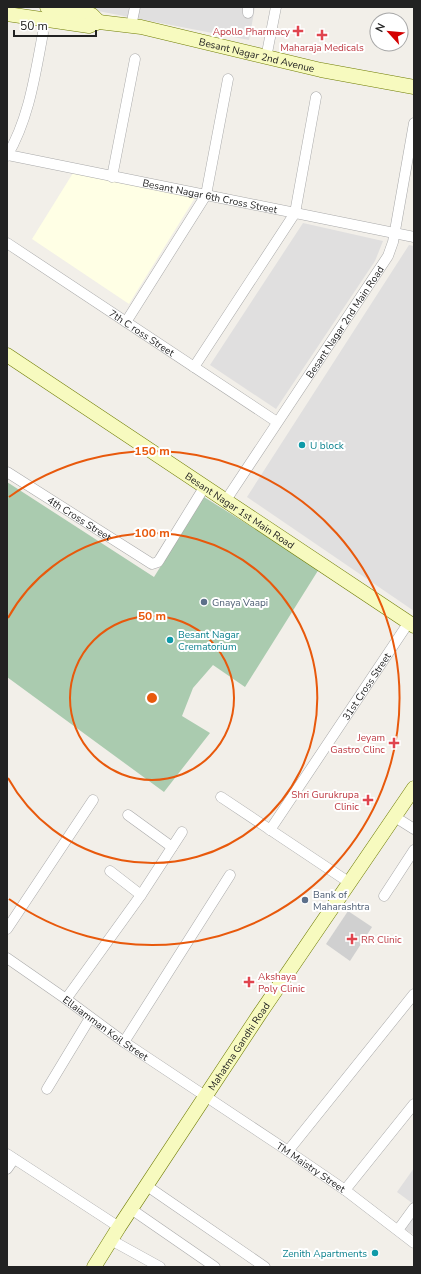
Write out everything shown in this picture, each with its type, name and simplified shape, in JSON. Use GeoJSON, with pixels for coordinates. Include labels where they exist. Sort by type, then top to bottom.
{"type":"FeatureCollection","features":[{"type":"Feature","properties":{"kind":"main road"},"geometry":{"type":"LineString","coordinates":[[7,14],[89,26],[100,22],[92,15],[47,7]]}},
{"type":"Feature","properties":{"kind":"main road","name":"Besant Nagar 2nd Avenue"},"geometry":{"type":"LineString","coordinates":[[100,22],[141,28],[325,71],[414,88]]}},
{"type":"Feature","properties":{"kind":"main road","name":"Besant Nagar 1st Main Road"},"geometry":{"type":"LineString","coordinates":[[8,356],[206,486],[411,624]]}},
{"type":"Feature","properties":{"kind":"main road","name":"Mahatma Gandhi Road"},"geometry":{"type":"LineString","coordinates":[[94,1267],[110,1240],[205,1096],[414,788]]}},
{"type":"Feature","properties":{"kind":"street"},"geometry":{"type":"LineString","coordinates":[[266,58],[276,7]]}},
{"type":"Feature","properties":{"kind":"street"},"geometry":{"type":"LineString","coordinates":[[131,26],[135,9]]}},
{"type":"Feature","properties":{"kind":"street"},"geometry":{"type":"LineString","coordinates":[[7,156],[18,134],[28,108],[43,33]]}},
{"type":"Feature","properties":{"kind":"street"},"geometry":{"type":"LineString","coordinates":[[112,176],[135,59]]}},
{"type":"Feature","properties":{"kind":"street"},"geometry":{"type":"LineString","coordinates":[[126,322],[206,195],[228,79]]}},
{"type":"Feature","properties":{"kind":"street"},"geometry":{"type":"LineString","coordinates":[[194,367],[295,213],[316,97]]}},
{"type":"Feature","properties":{"kind":"street","name":"Besant Nagar 2nd Main Road"},"geometry":{"type":"LineString","coordinates":[[226,500],[388,256],[395,233],[414,123]]}},
{"type":"Feature","properties":{"kind":"street","name":"Besant Nagar 6th Cross Street"},"geometry":{"type":"LineString","coordinates":[[7,156],[414,237]]}},
{"type":"Feature","properties":{"kind":"street","name":"7th C ross Street"},"geometry":{"type":"LineString","coordinates":[[7,243],[277,422]]}},
{"type":"Feature","properties":{"kind":"street","name":"4th Cross Street"},"geometry":{"type":"LineString","coordinates":[[7,472],[152,564],[158,562],[206,486]]}},
{"type":"Feature","properties":{"kind":"street","name":"31st Cross Street"},"geometry":{"type":"LineString","coordinates":[[270,830],[411,624]]}},
{"type":"Feature","properties":{"kind":"street"},"geometry":{"type":"LineString","coordinates":[[221,797],[350,883]]}},
{"type":"Feature","properties":{"kind":"street"},"geometry":{"type":"LineString","coordinates":[[7,929],[93,800]]}},
{"type":"Feature","properties":{"kind":"street"},"geometry":{"type":"LineString","coordinates":[[128,815],[172,847]]}},
{"type":"Feature","properties":{"kind":"street"},"geometry":{"type":"LineString","coordinates":[[395,817],[414,829]]}},
{"type":"Feature","properties":{"kind":"street"},"geometry":{"type":"LineString","coordinates":[[66,999],[141,895],[182,832]]}},
{"type":"Feature","properties":{"kind":"street"},"geometry":{"type":"LineString","coordinates":[[384,896],[414,850]]}},
{"type":"Feature","properties":{"kind":"street"},"geometry":{"type":"LineString","coordinates":[[110,871],[141,895]]}},
{"type":"Feature","properties":{"kind":"street"},"geometry":{"type":"LineString","coordinates":[[124,1042],[230,875]]}},
{"type":"Feature","properties":{"kind":"street","name":"Ellaiamman Koil Street"},"geometry":{"type":"LineString","coordinates":[[7,958],[124,1042],[205,1096]]}},
{"type":"Feature","properties":{"kind":"street"},"geometry":{"type":"LineString","coordinates":[[288,1151],[414,994]]}},
{"type":"Feature","properties":{"kind":"street"},"geometry":{"type":"LineString","coordinates":[[47,1089],[90,1018]]}},
{"type":"Feature","properties":{"kind":"street","name":"TM Maistry Street"},"geometry":{"type":"LineString","coordinates":[[205,1096],[344,1190],[414,1242]]}},
{"type":"Feature","properties":{"kind":"street"},"geometry":{"type":"LineString","coordinates":[[344,1190],[414,1104]]}},
{"type":"Feature","properties":{"kind":"street"},"geometry":{"type":"LineString","coordinates":[[7,1169],[10,1156],[119,1227]]}},
{"type":"Feature","properties":{"kind":"street"},"geometry":{"type":"LineString","coordinates":[[147,1186],[265,1267]]}},
{"type":"Feature","properties":{"kind":"street"},"geometry":{"type":"LineString","coordinates":[[398,1230],[414,1208]]}},
{"type":"Feature","properties":{"kind":"street"},"geometry":{"type":"LineString","coordinates":[[131,1209],[215,1267]]}},
{"type":"Feature","properties":{"kind":"street"},"geometry":{"type":"LineString","coordinates":[[110,1240],[160,1267]]}},
{"type":"Feature","properties":{"kind":"shaded area"},"geometry":{"type":"Polygon","coordinates":[[[77,7],[255,7],[249,40],[77,7]]]}},
{"type":"Feature","properties":{"kind":"shaded area"},"geometry":{"type":"Polygon","coordinates":[[[73,173],[198,193],[129,304],[32,239],[73,173]]]}},
{"type":"Feature","properties":{"kind":"shaded area"},"geometry":{"type":"Polygon","coordinates":[[[303,223],[383,241],[375,261],[276,409],[210,365],[303,223]]]}},
{"type":"Feature","properties":{"kind":"shaded area"},"geometry":{"type":"Polygon","coordinates":[[[409,245],[414,246],[414,611],[247,497],[409,245]]]}},
{"type":"Feature","properties":{"kind":"shaded area"},"geometry":{"type":"Polygon","coordinates":[[[7,482],[154,577],[204,497],[319,569],[245,687],[213,665],[193,688],[182,716],[210,733],[164,792],[7,677],[7,482]]]}},
{"type":"Feature","properties":{"kind":"shaded area"},"geometry":{"type":"Polygon","coordinates":[[[348,911],[372,927],[350,961],[326,944],[348,911]]]}},
{"type":"Feature","properties":{"kind":"shaded area"},"geometry":{"type":"Polygon","coordinates":[[[414,1168],[414,1235],[397,1224],[412,1203],[397,1192],[414,1168]]]}},
{"type":"Feature","properties":{"kind":"place","name":"Apollo Pharmacy"},"geometry":{"type":"Point","coordinates":[298,31]}},
{"type":"Feature","properties":{"kind":"place","name":"Maharaja Medicals"},"geometry":{"type":"Point","coordinates":[322,35]}},
{"type":"Feature","properties":{"kind":"place","name":"U block"},"geometry":{"type":"Point","coordinates":[302,445]}},
{"type":"Feature","properties":{"kind":"place","name":"Gnaya Vaapi"},"geometry":{"type":"Point","coordinates":[204,602]}},
{"type":"Feature","properties":{"kind":"place","name":"Besant Nagar Crematorium"},"geometry":{"type":"Point","coordinates":[170,640]}},
{"type":"Feature","properties":{"kind":"place","name":"Jeyam Gastro Clinc"},"geometry":{"type":"Point","coordinates":[394,743]}},
{"type":"Feature","properties":{"kind":"place","name":"Shri Gurukrupa Clinic"},"geometry":{"type":"Point","coordinates":[368,800]}},
{"type":"Feature","properties":{"kind":"place","name":"Bank of Maharashtra"},"geometry":{"type":"Point","coordinates":[305,900]}},
{"type":"Feature","properties":{"kind":"place","name":"RR Clinic"},"geometry":{"type":"Point","coordinates":[352,939]}},
{"type":"Feature","properties":{"kind":"place","name":"Akshaya Poly Clinic"},"geometry":{"type":"Point","coordinates":[249,982]}},
{"type":"Feature","properties":{"kind":"place","name":"Zenith Apartments"},"geometry":{"type":"Point","coordinates":[375,1253]}}]}
